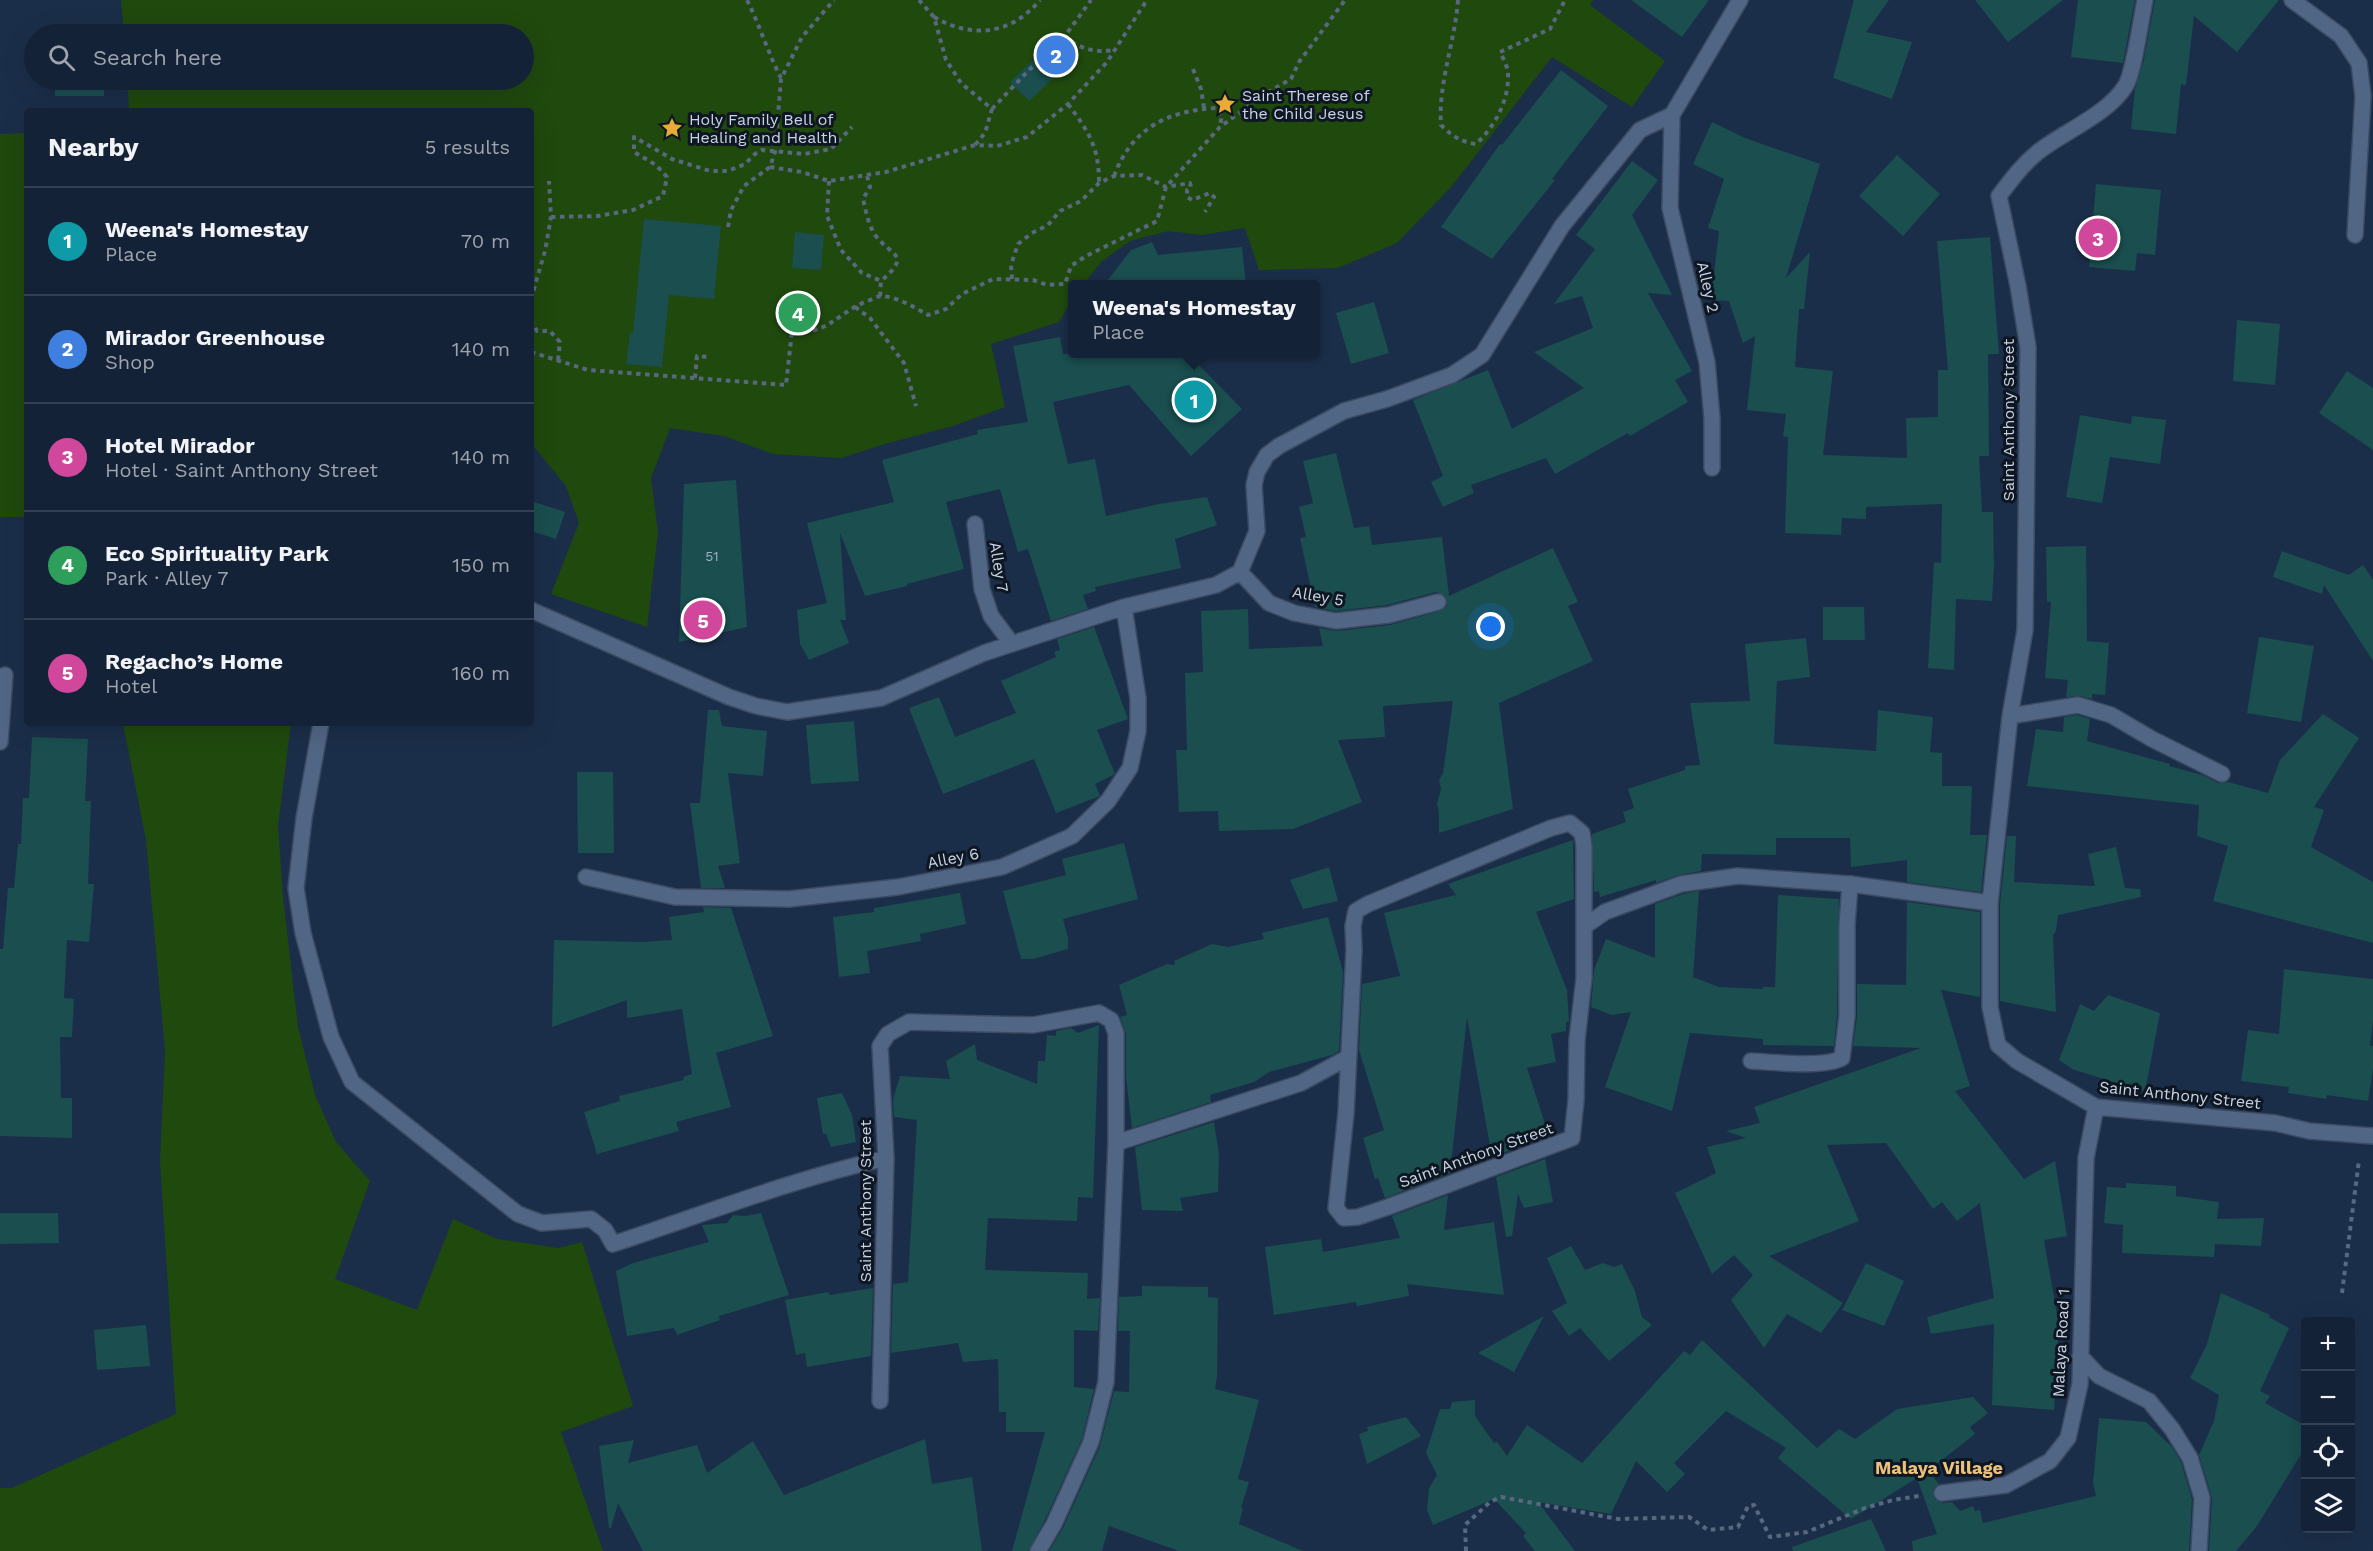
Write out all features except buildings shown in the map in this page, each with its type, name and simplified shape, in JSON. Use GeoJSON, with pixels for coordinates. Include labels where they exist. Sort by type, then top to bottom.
{"type":"FeatureCollection","features":[{"type":"Feature","properties":{"kind":"street"},"geometry":{"type":"LineString","coordinates":[[534,611],[729,697],[756,706],[787,712],[880,698],[984,653],[1124,607],[1216,585],[1240,572],[1257,531],[1254,485],[1257,472],[1267,455],[1278,446],[1344,411],[1388,399],[1452,375],[1482,355],[1562,226],[1640,130],[1672,115],[1740,0]]}},
{"type":"Feature","properties":{"kind":"street","name":"Saint Anthony Street"},"geometry":{"type":"LineString","coordinates":[[2145,0],[2127,84],[2097,113],[2039,151],[2016,172],[1999,196],[2028,347],[2025,630],[2010,716],[1990,903],[1990,1007],[1998,1045],[2017,1060],[2096,1107],[2275,1123],[2309,1131],[2368,1135]]}},
{"type":"Feature","properties":{"kind":"street"},"geometry":{"type":"LineString","coordinates":[[2292,0],[2341,36],[2358,63],[2363,96],[2355,235]]}},
{"type":"Feature","properties":{"kind":"street","name":"Alley 2"},"geometry":{"type":"LineString","coordinates":[[1672,115],[1670,208],[1707,362],[1712,418],[1712,468]]}},
{"type":"Feature","properties":{"kind":"street","name":"Alley 7"},"geometry":{"type":"LineString","coordinates":[[975,524],[982,589],[991,616],[1012,644]]}},
{"type":"Feature","properties":{"kind":"street","name":"Alley 5"},"geometry":{"type":"LineString","coordinates":[[1240,572],[1269,603],[1294,613],[1336,621],[1389,615],[1438,602]]}},
{"type":"Feature","properties":{"kind":"street","name":"Alley 6"},"geometry":{"type":"LineString","coordinates":[[586,877],[675,897],[789,899],[898,887],[1002,867],[1072,836],[1108,801],[1130,768],[1138,731],[1138,698],[1124,607]]}},
{"type":"Feature","properties":{"kind":"street"},"geometry":{"type":"LineString","coordinates":[[0,742],[5,675]]}},
{"type":"Feature","properties":{"kind":"street"},"geometry":{"type":"LineString","coordinates":[[2010,716],[2078,705],[2111,715],[2152,739],[2222,774]]}},
{"type":"Feature","properties":{"kind":"street"},"geometry":{"type":"LineString","coordinates":[[320,726],[304,818],[296,888],[303,933],[331,1037],[352,1082],[518,1214],[542,1223],[591,1219],[605,1230],[613,1244],[704,1215],[793,1182],[886,1158]]}},
{"type":"Feature","properties":{"kind":"street","name":"Saint Anthony Street"},"geometry":{"type":"LineString","coordinates":[[1570,824],[1582,833],[1584,846],[1585,926],[1584,978],[1577,1040],[1576,1100],[1572,1138],[1485,1169],[1417,1197],[1358,1217],[1344,1218],[1336,1208],[1346,1113],[1354,950],[1353,926],[1356,911],[1551,828],[1570,824]]}},
{"type":"Feature","properties":{"kind":"street"},"geometry":{"type":"LineString","coordinates":[[1585,926],[1605,912],[1681,884],[1738,876],[1850,884],[1990,903]]}},
{"type":"Feature","properties":{"kind":"street"},"geometry":{"type":"LineString","coordinates":[[1750,1061],[1800,1063],[1836,1061],[1842,1058],[1845,1050],[1847,1016],[1847,925],[1850,884]]}},
{"type":"Feature","properties":{"kind":"street","name":"Saint Anthony Street"},"geometry":{"type":"LineString","coordinates":[[880,1401],[886,1158],[880,1046],[888,1034],[909,1022],[1033,1025],[1086,1014],[1099,1013],[1105,1016],[1111,1020],[1116,1033],[1116,1143],[1106,1382],[1091,1442],[1054,1524],[1038,1551]]}},
{"type":"Feature","properties":{"kind":"street"},"geometry":{"type":"LineString","coordinates":[[1116,1143],[1301,1083],[1347,1058]]}},
{"type":"Feature","properties":{"kind":"street","name":"Malaya Road 1"},"geometry":{"type":"LineString","coordinates":[[1942,1493],[2006,1485],[2050,1461],[2068,1438],[2080,1384],[2086,1158],[2096,1107]]}},
{"type":"Feature","properties":{"kind":"street"},"geometry":{"type":"LineString","coordinates":[[2080,1356],[2100,1377],[2149,1401],[2172,1429],[2190,1458],[2202,1497],[2199,1551]]}},
{"type":"Feature","properties":{"kind":"path"},"geometry":{"type":"LineString","coordinates":[[747,0],[781,79]]}},
{"type":"Feature","properties":{"kind":"path"},"geometry":{"type":"LineString","coordinates":[[728,227],[731,210],[744,186],[770,167],[775,152],[781,79],[802,37],[834,0]]}},
{"type":"Feature","properties":{"kind":"path"},"geometry":{"type":"LineString","coordinates":[[919,0],[934,17],[951,27],[977,33],[1012,24],[1040,0]]}},
{"type":"Feature","properties":{"kind":"path"},"geometry":{"type":"LineString","coordinates":[[975,145],[985,133],[992,110],[1065,36],[1091,0]]}},
{"type":"Feature","properties":{"kind":"path"},"geometry":{"type":"LineString","coordinates":[[770,167],[802,172],[829,181],[867,176],[975,145],[998,146],[1028,137],[1068,104],[1107,62],[1144,3],[1149,0]]}},
{"type":"Feature","properties":{"kind":"path"},"geometry":{"type":"LineString","coordinates":[[534,353],[588,370],[786,385],[789,330],[812,333],[834,323],[855,307],[879,296],[907,303],[928,315],[946,309],[962,294],[993,279],[1033,280],[1047,285],[1065,284],[1071,266],[1078,261],[1157,221],[1166,187],[1220,128],[1265,94],[1291,79],[1299,62],[1345,0]]}},
{"type":"Feature","properties":{"kind":"path"},"geometry":{"type":"LineString","coordinates":[[1458,0],[1454,37],[1440,107],[1441,125],[1452,136],[1464,142],[1476,144],[1496,121],[1506,90],[1509,71],[1500,52],[1550,29],[1565,0]]}},
{"type":"Feature","properties":{"kind":"path"},"geometry":{"type":"LineString","coordinates":[[934,17],[946,60],[961,83],[992,110]]}},
{"type":"Feature","properties":{"kind":"path"},"geometry":{"type":"LineString","coordinates":[[1065,36],[1076,46],[1100,52],[1115,50]]}},
{"type":"Feature","properties":{"kind":"path"},"geometry":{"type":"LineString","coordinates":[[1193,69],[1204,108]]}},
{"type":"Feature","properties":{"kind":"path"},"geometry":{"type":"LineString","coordinates":[[773,79],[781,79]]}},
{"type":"Feature","properties":{"kind":"path"},"geometry":{"type":"LineString","coordinates":[[1068,104],[1089,132],[1099,164],[1100,183]]}},
{"type":"Feature","properties":{"kind":"path"},"geometry":{"type":"LineString","coordinates":[[1114,176],[1121,157],[1130,143],[1157,123],[1191,109],[1216,108],[1222,114],[1220,128]]}},
{"type":"Feature","properties":{"kind":"path"},"geometry":{"type":"LineString","coordinates":[[551,218],[598,216],[633,210],[663,196],[667,177],[656,165],[634,152],[634,136],[672,159],[710,171],[728,171],[745,164],[762,150],[804,154],[831,149],[852,127]]}},
{"type":"Feature","properties":{"kind":"path"},"geometry":{"type":"LineString","coordinates":[[1012,279],[1011,265],[1018,244],[1032,233],[1048,225],[1060,211],[1081,201],[1100,183],[1114,176],[1142,175],[1166,187],[1190,183],[1191,187],[1187,190],[1187,197],[1192,200],[1210,193],[1214,197],[1205,212]]}},
{"type":"Feature","properties":{"kind":"path"},"geometry":{"type":"LineString","coordinates":[[867,176],[870,188],[863,199],[869,224],[876,236],[896,253],[897,261],[895,268],[881,281],[879,296]]}},
{"type":"Feature","properties":{"kind":"path"},"geometry":{"type":"LineString","coordinates":[[534,289],[546,251],[551,218],[549,181]]}},
{"type":"Feature","properties":{"kind":"path"},"geometry":{"type":"LineString","coordinates":[[829,181],[827,216],[841,250],[862,273],[881,281]]}},
{"type":"Feature","properties":{"kind":"path"},"geometry":{"type":"LineString","coordinates":[[855,307],[870,318],[904,363],[916,406]]}},
{"type":"Feature","properties":{"kind":"path"},"geometry":{"type":"LineString","coordinates":[[534,326],[537,331],[550,332],[560,342],[558,360]]}},
{"type":"Feature","properties":{"kind":"path"},"geometry":{"type":"LineString","coordinates":[[695,378],[697,356],[709,357]]}},
{"type":"Feature","properties":{"kind":"path"},"geometry":{"type":"LineString","coordinates":[[2342,1293],[2368,1135]]}},
{"type":"Feature","properties":{"kind":"path"},"geometry":{"type":"LineString","coordinates":[[1466,1551],[1465,1525],[1490,1502],[1501,1497],[1618,1519],[1689,1517],[1708,1530],[1738,1527],[1749,1506],[1754,1505],[1770,1537],[1807,1532],[1865,1508],[1893,1500],[1942,1493]]}},
{"type":"Feature","properties":{"kind":"green space"},"geometry":{"type":"Polygon","coordinates":[[[121,0],[1593,0],[1590,5],[1665,61],[1632,107],[1552,57],[1452,186],[1397,243],[1338,268],[1259,270],[1245,228],[1201,235],[1168,231],[1130,241],[1101,262],[1087,280],[1068,280],[1068,306],[1059,322],[991,344],[1005,407],[953,426],[841,458],[773,454],[724,436],[670,428],[651,478],[658,532],[647,627],[551,594],[579,523],[566,486],[534,447],[534,108],[129,108],[128,90],[534,90],[534,24],[123,24],[121,0]]]}},
{"type":"Feature","properties":{"kind":"green space"},"geometry":{"type":"Polygon","coordinates":[[[24,133],[24,517],[0,517],[0,134],[24,133]]]}},
{"type":"Feature","properties":{"kind":"green space"},"geometry":{"type":"Polygon","coordinates":[[[124,726],[291,726],[278,826],[283,897],[298,1027],[315,1095],[336,1142],[370,1181],[335,1279],[417,1310],[453,1219],[497,1239],[558,1248],[582,1242],[633,1406],[561,1432],[603,1551],[0,1551],[0,1488],[12,1488],[176,1414],[160,1161],[165,1050],[146,840],[124,726]]]}},
{"type":"Feature","properties":{"kind":"place","name":"Mirador Greenhouse"},"geometry":{"type":"Point","coordinates":[1056,55]}},
{"type":"Feature","properties":{"kind":"place","name":"Saint Therese of the Child Jesus"},"geometry":{"type":"Point","coordinates":[1225,104]}},
{"type":"Feature","properties":{"kind":"place","name":"Holy Family Bell of Healing and Health"},"geometry":{"type":"Point","coordinates":[672,128]}},
{"type":"Feature","properties":{"kind":"place","name":"Hotel Mirador"},"geometry":{"type":"Point","coordinates":[2098,238]}},
{"type":"Feature","properties":{"kind":"place","name":"Eco Spirituality Park"},"geometry":{"type":"Point","coordinates":[798,313]}},
{"type":"Feature","properties":{"kind":"place","name":"Weena's Homestay"},"geometry":{"type":"Point","coordinates":[1194,400]}},
{"type":"Feature","properties":{"kind":"place","name":"Regacho’s Home"},"geometry":{"type":"Point","coordinates":[703,620]}},
{"type":"Feature","properties":{"kind":"district","name":"Malaya Village"},"geometry":{"type":"Point","coordinates":[1939,1467]}}]}
